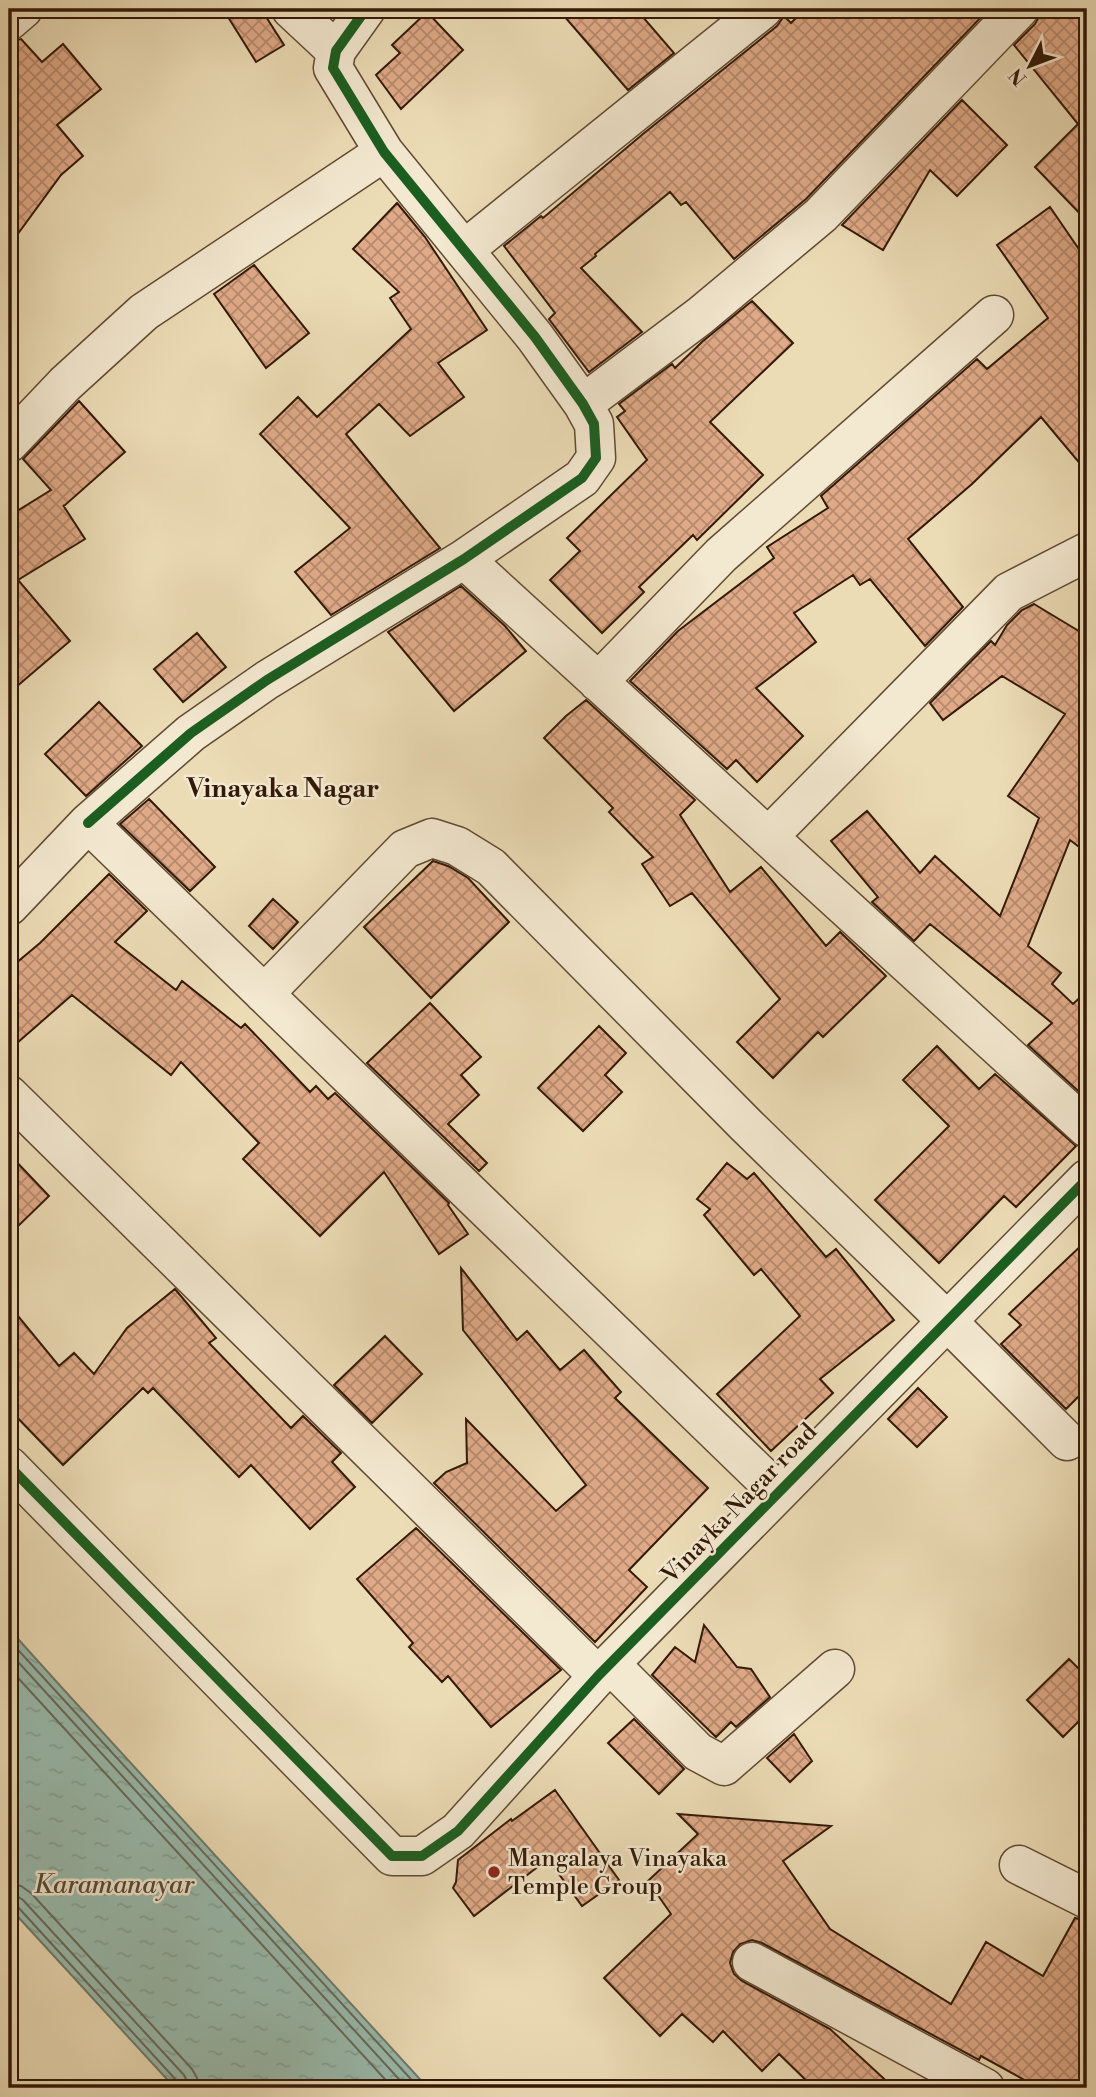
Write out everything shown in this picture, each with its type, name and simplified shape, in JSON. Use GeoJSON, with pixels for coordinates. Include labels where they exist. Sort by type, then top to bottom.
{"type":"FeatureCollection","features":[{"type":"Feature","properties":{"kind":"street"},"geometry":{"type":"LineString","coordinates":[[9,21],[23,9]]}},
{"type":"Feature","properties":{"kind":"street"},"geometry":{"type":"LineString","coordinates":[[291,9],[336,51]]}},
{"type":"Feature","properties":{"kind":"street"},"geometry":{"type":"LineString","coordinates":[[9,906],[89,823],[191,733],[267,680],[464,559],[582,478],[596,458],[594,424],[583,404],[535,337],[384,152],[333,68],[336,51],[366,9]]}},
{"type":"Feature","properties":{"kind":"street"},"geometry":{"type":"LineString","coordinates":[[464,250],[763,9]]}},
{"type":"Feature","properties":{"kind":"street"},"geometry":{"type":"LineString","coordinates":[[583,404],[700,316],[821,215],[1018,9]]}},
{"type":"Feature","properties":{"kind":"street"},"geometry":{"type":"LineString","coordinates":[[9,443],[65,384],[144,312],[384,152]]}},
{"type":"Feature","properties":{"kind":"street"},"geometry":{"type":"LineString","coordinates":[[598,682],[721,555],[994,315]]}},
{"type":"Feature","properties":{"kind":"street"},"geometry":{"type":"LineString","coordinates":[[768,837],[1009,592],[1087,552]]}},
{"type":"Feature","properties":{"kind":"street"},"geometry":{"type":"LineString","coordinates":[[464,559],[1087,1128]]}},
{"type":"Feature","properties":{"kind":"street"},"geometry":{"type":"LineString","coordinates":[[89,823],[778,1492]]}},
{"type":"Feature","properties":{"kind":"street"},"geometry":{"type":"LineString","coordinates":[[264,994],[405,849],[432,838],[457,846],[491,867],[746,1125],[1067,1441]]}},
{"type":"Feature","properties":{"kind":"street"},"geometry":{"type":"LineString","coordinates":[[9,1095],[604,1670],[698,1752],[724,1766],[835,1669]]}},
{"type":"Feature","properties":{"kind":"street","name":"Vinayka Nagar road"},"geometry":{"type":"LineString","coordinates":[[9,1466],[392,1856],[422,1856],[458,1831],[604,1670],[1087,1178]]}},
{"type":"Feature","properties":{"kind":"street"},"geometry":{"type":"LineString","coordinates":[[1019,1865],[1087,1899]]}},
{"type":"Feature","properties":{"kind":"street"},"geometry":{"type":"LineString","coordinates":[[752,1962],[985,2088]]}},
{"type":"Feature","properties":{"kind":"water","name":"Karamanayar"},"geometry":{"type":"Polygon","coordinates":[[[9,1629],[428,2088],[175,2088],[9,1907],[9,1629]]]}},
{"type":"Feature","properties":{"kind":"building"},"geometry":{"type":"Polygon","coordinates":[[[223,9],[261,9],[284,45],[256,62],[223,9]]]}},
{"type":"Feature","properties":{"kind":"building"},"geometry":{"type":"Polygon","coordinates":[[[558,9],[636,9],[674,53],[628,90],[558,9]]]}},
{"type":"Feature","properties":{"kind":"building"},"geometry":{"type":"Polygon","coordinates":[[[805,9],[989,9],[806,199],[734,259],[686,202],[681,205],[670,192],[595,254],[596,256],[581,268],[642,332],[589,372],[549,319],[555,313],[504,246],[541,216],[543,218],[777,26],[784,16],[791,23],[805,9]]]}},
{"type":"Feature","properties":{"kind":"building"},"geometry":{"type":"Polygon","coordinates":[[[1040,9],[1087,9],[1087,221],[1035,167],[1078,124],[1014,45],[1035,24],[1040,9]]]}},
{"type":"Feature","properties":{"kind":"building"},"geometry":{"type":"Polygon","coordinates":[[[427,12],[463,50],[401,109],[376,75],[400,53],[392,45],[427,12]]]}},
{"type":"Feature","properties":{"kind":"building"},"geometry":{"type":"Polygon","coordinates":[[[21,39],[42,62],[63,44],[101,89],[57,125],[83,156],[61,175],[9,246],[9,42],[21,39]]]}},
{"type":"Feature","properties":{"kind":"building"},"geometry":{"type":"Polygon","coordinates":[[[962,100],[1007,145],[957,196],[930,170],[883,250],[842,225],[962,100]]]}},
{"type":"Feature","properties":{"kind":"building"},"geometry":{"type":"Polygon","coordinates":[[[397,203],[425,237],[487,330],[438,363],[464,397],[410,436],[379,404],[346,434],[440,548],[331,615],[295,572],[350,528],[260,434],[298,397],[317,417],[411,329],[390,298],[399,292],[353,249],[397,203]]]}},
{"type":"Feature","properties":{"kind":"building"},"geometry":{"type":"Polygon","coordinates":[[[1050,207],[1087,261],[1087,472],[1041,417],[972,484],[908,539],[963,607],[925,646],[870,579],[860,585],[853,575],[794,613],[816,642],[756,688],[803,736],[757,782],[736,760],[727,769],[630,681],[678,631],[774,558],[767,547],[828,508],[821,496],[977,359],[987,369],[1048,318],[997,245],[1050,207]]]}},
{"type":"Feature","properties":{"kind":"building"},"geometry":{"type":"Polygon","coordinates":[[[254,265],[309,333],[266,368],[214,294],[254,265]]]}},
{"type":"Feature","properties":{"kind":"building"},"geometry":{"type":"Polygon","coordinates":[[[752,301],[793,343],[710,422],[763,475],[697,540],[693,535],[639,587],[644,592],[602,633],[550,580],[580,551],[567,538],[647,460],[617,417],[625,411],[619,404],[672,364],[675,368],[752,301]]]}},
{"type":"Feature","properties":{"kind":"building"},"geometry":{"type":"Polygon","coordinates":[[[79,401],[125,452],[63,505],[85,539],[18,580],[70,641],[9,693],[9,516],[51,490],[23,459],[79,401]]]}},
{"type":"Feature","properties":{"kind":"building"},"geometry":{"type":"Polygon","coordinates":[[[461,586],[505,626],[526,651],[454,711],[388,632],[461,586]]]}},
{"type":"Feature","properties":{"kind":"building"},"geometry":{"type":"Polygon","coordinates":[[[1034,604],[1087,636],[1087,853],[1070,840],[1028,946],[1061,973],[1052,984],[1073,1004],[1087,991],[1087,1099],[1028,1045],[1052,1023],[930,924],[914,941],[872,902],[878,897],[831,841],[867,811],[920,873],[935,856],[1000,916],[1039,818],[1008,796],[1065,714],[1002,676],[943,720],[930,703],[991,641],[995,645],[1007,625],[1022,610],[1034,604]]]}},
{"type":"Feature","properties":{"kind":"building"},"geometry":{"type":"Polygon","coordinates":[[[197,633],[226,667],[183,702],[154,669],[197,633]]]}},
{"type":"Feature","properties":{"kind":"building"},"geometry":{"type":"Polygon","coordinates":[[[586,700],[695,800],[680,815],[730,892],[761,867],[826,946],[840,932],[886,976],[823,1037],[818,1032],[773,1078],[737,1042],[780,999],[692,893],[670,906],[642,864],[653,857],[609,812],[613,808],[544,738],[586,700]]]}},
{"type":"Feature","properties":{"kind":"building"},"geometry":{"type":"Polygon","coordinates":[[[99,702],[142,746],[86,796],[45,754],[99,702]]]}},
{"type":"Feature","properties":{"kind":"building"},"geometry":{"type":"Polygon","coordinates":[[[149,799],[215,867],[190,891],[120,824],[149,799]]]}},
{"type":"Feature","properties":{"kind":"building"},"geometry":{"type":"Polygon","coordinates":[[[433,861],[468,878],[509,922],[431,998],[364,927],[433,861]]]}},
{"type":"Feature","properties":{"kind":"building"},"geometry":{"type":"Polygon","coordinates":[[[109,874],[147,911],[115,942],[176,990],[182,981],[241,1028],[245,1024],[310,1092],[316,1086],[328,1099],[335,1093],[449,1203],[468,1234],[439,1254],[384,1172],[320,1236],[243,1159],[259,1143],[181,1062],[171,1075],[72,995],[9,1050],[9,969],[40,943],[109,874]]]}},
{"type":"Feature","properties":{"kind":"building"},"geometry":{"type":"Polygon","coordinates":[[[273,899],[298,922],[273,949],[249,926],[273,899]]]}},
{"type":"Feature","properties":{"kind":"building"},"geometry":{"type":"Polygon","coordinates":[[[430,1003],[481,1057],[461,1075],[479,1095],[448,1124],[487,1163],[479,1171],[367,1063],[430,1003]]]}},
{"type":"Feature","properties":{"kind":"building"},"geometry":{"type":"Polygon","coordinates":[[[599,1026],[626,1053],[605,1075],[622,1092],[583,1131],[538,1088],[599,1026]]]}},
{"type":"Feature","properties":{"kind":"building"},"geometry":{"type":"Polygon","coordinates":[[[937,1046],[979,1089],[995,1074],[1076,1146],[1016,1207],[1004,1196],[939,1263],[875,1200],[949,1126],[903,1080],[937,1046]]]}},
{"type":"Feature","properties":{"kind":"building"},"geometry":{"type":"Polygon","coordinates":[[[9,1154],[49,1196],[9,1235],[9,1154]]]}},
{"type":"Feature","properties":{"kind":"building"},"geometry":{"type":"Polygon","coordinates":[[[727,1163],[747,1179],[754,1173],[826,1257],[836,1249],[894,1320],[820,1379],[833,1393],[771,1451],[717,1394],[800,1316],[761,1269],[754,1275],[704,1215],[710,1209],[697,1199],[727,1163]]]}},
{"type":"Feature","properties":{"kind":"building"},"geometry":{"type":"Polygon","coordinates":[[[1087,1240],[1087,1388],[1066,1409],[1001,1344],[1021,1325],[1009,1314],[1087,1240]]]}},
{"type":"Feature","properties":{"kind":"building"},"geometry":{"type":"Polygon","coordinates":[[[461,1268],[517,1340],[527,1331],[560,1370],[584,1350],[621,1392],[615,1398],[708,1488],[629,1570],[647,1587],[595,1642],[434,1483],[446,1472],[467,1463],[466,1419],[556,1511],[586,1485],[463,1330],[461,1268]]]}},
{"type":"Feature","properties":{"kind":"building"},"geometry":{"type":"Polygon","coordinates":[[[175,1289],[216,1338],[209,1343],[291,1428],[303,1416],[341,1453],[332,1462],[355,1487],[310,1529],[251,1465],[239,1477],[153,1388],[148,1393],[143,1388],[63,1465],[9,1409],[9,1305],[59,1366],[74,1353],[94,1374],[127,1328],[175,1289]]]}},
{"type":"Feature","properties":{"kind":"building"},"geometry":{"type":"Polygon","coordinates":[[[385,1336],[422,1374],[372,1423],[334,1385],[385,1336]]]}},
{"type":"Feature","properties":{"kind":"building"},"geometry":{"type":"Polygon","coordinates":[[[918,1388],[947,1417],[917,1447],[888,1419],[918,1388]]]}},
{"type":"Feature","properties":{"kind":"building"},"geometry":{"type":"Polygon","coordinates":[[[416,1528],[561,1670],[491,1727],[448,1676],[442,1682],[409,1647],[413,1643],[357,1579],[416,1528]]]}},
{"type":"Feature","properties":{"kind":"building"},"geometry":{"type":"Polygon","coordinates":[[[704,1625],[737,1667],[751,1669],[770,1697],[736,1727],[731,1722],[716,1737],[652,1675],[675,1647],[695,1662],[704,1625]]]}},
{"type":"Feature","properties":{"kind":"building"},"geometry":{"type":"Polygon","coordinates":[[[1069,1659],[1087,1677],[1087,1713],[1063,1737],[1027,1700],[1069,1659]]]}},
{"type":"Feature","properties":{"kind":"building"},"geometry":{"type":"Polygon","coordinates":[[[634,1719],[684,1769],[659,1794],[608,1743],[634,1719]]]}},
{"type":"Feature","properties":{"kind":"building"},"geometry":{"type":"Polygon","coordinates":[[[794,1734],[812,1761],[790,1782],[767,1758],[794,1734]]]}},
{"type":"Feature","properties":{"kind":"building"},"geometry":{"type":"Polygon","coordinates":[[[555,1790],[619,1880],[582,1906],[548,1859],[474,1916],[453,1888],[458,1860],[511,1819],[512,1821],[555,1790]]]}},
{"type":"Feature","properties":{"kind":"building"},"geometry":{"type":"Polygon","coordinates":[[[678,1814],[831,1826],[783,1861],[830,1929],[951,2004],[986,1942],[1043,1976],[1075,1918],[1087,1921],[1087,2088],[1039,2088],[981,2056],[979,2060],[752,1940],[740,1944],[733,1952],[730,1963],[734,1974],[830,2029],[894,2088],[814,2088],[779,2054],[762,2071],[723,2031],[713,2042],[682,2014],[660,2036],[604,1978],[671,1914],[648,1881],[698,1834],[678,1814]]]}},
{"type":"Feature","properties":{"kind":"cycle path"},"geometry":{"type":"LineString","coordinates":[[88,823],[191,733],[267,680],[464,559],[582,478],[596,458],[594,424],[583,404],[535,337],[384,152],[333,68],[336,51],[366,9]]}},
{"type":"Feature","properties":{"kind":"cycle path"},"geometry":{"type":"LineString","coordinates":[[9,1466],[392,1856],[422,1856],[458,1831],[598,1676],[1087,1179]]}},
{"type":"Feature","properties":{"kind":"place","name":"Mangalaya Vinayaka Temple Group"},"geometry":{"type":"Point","coordinates":[494,1872]}},
{"type":"Feature","properties":{"kind":"district","name":"Vinayaka Nagar"},"geometry":{"type":"Point","coordinates":[283,788]}}]}
